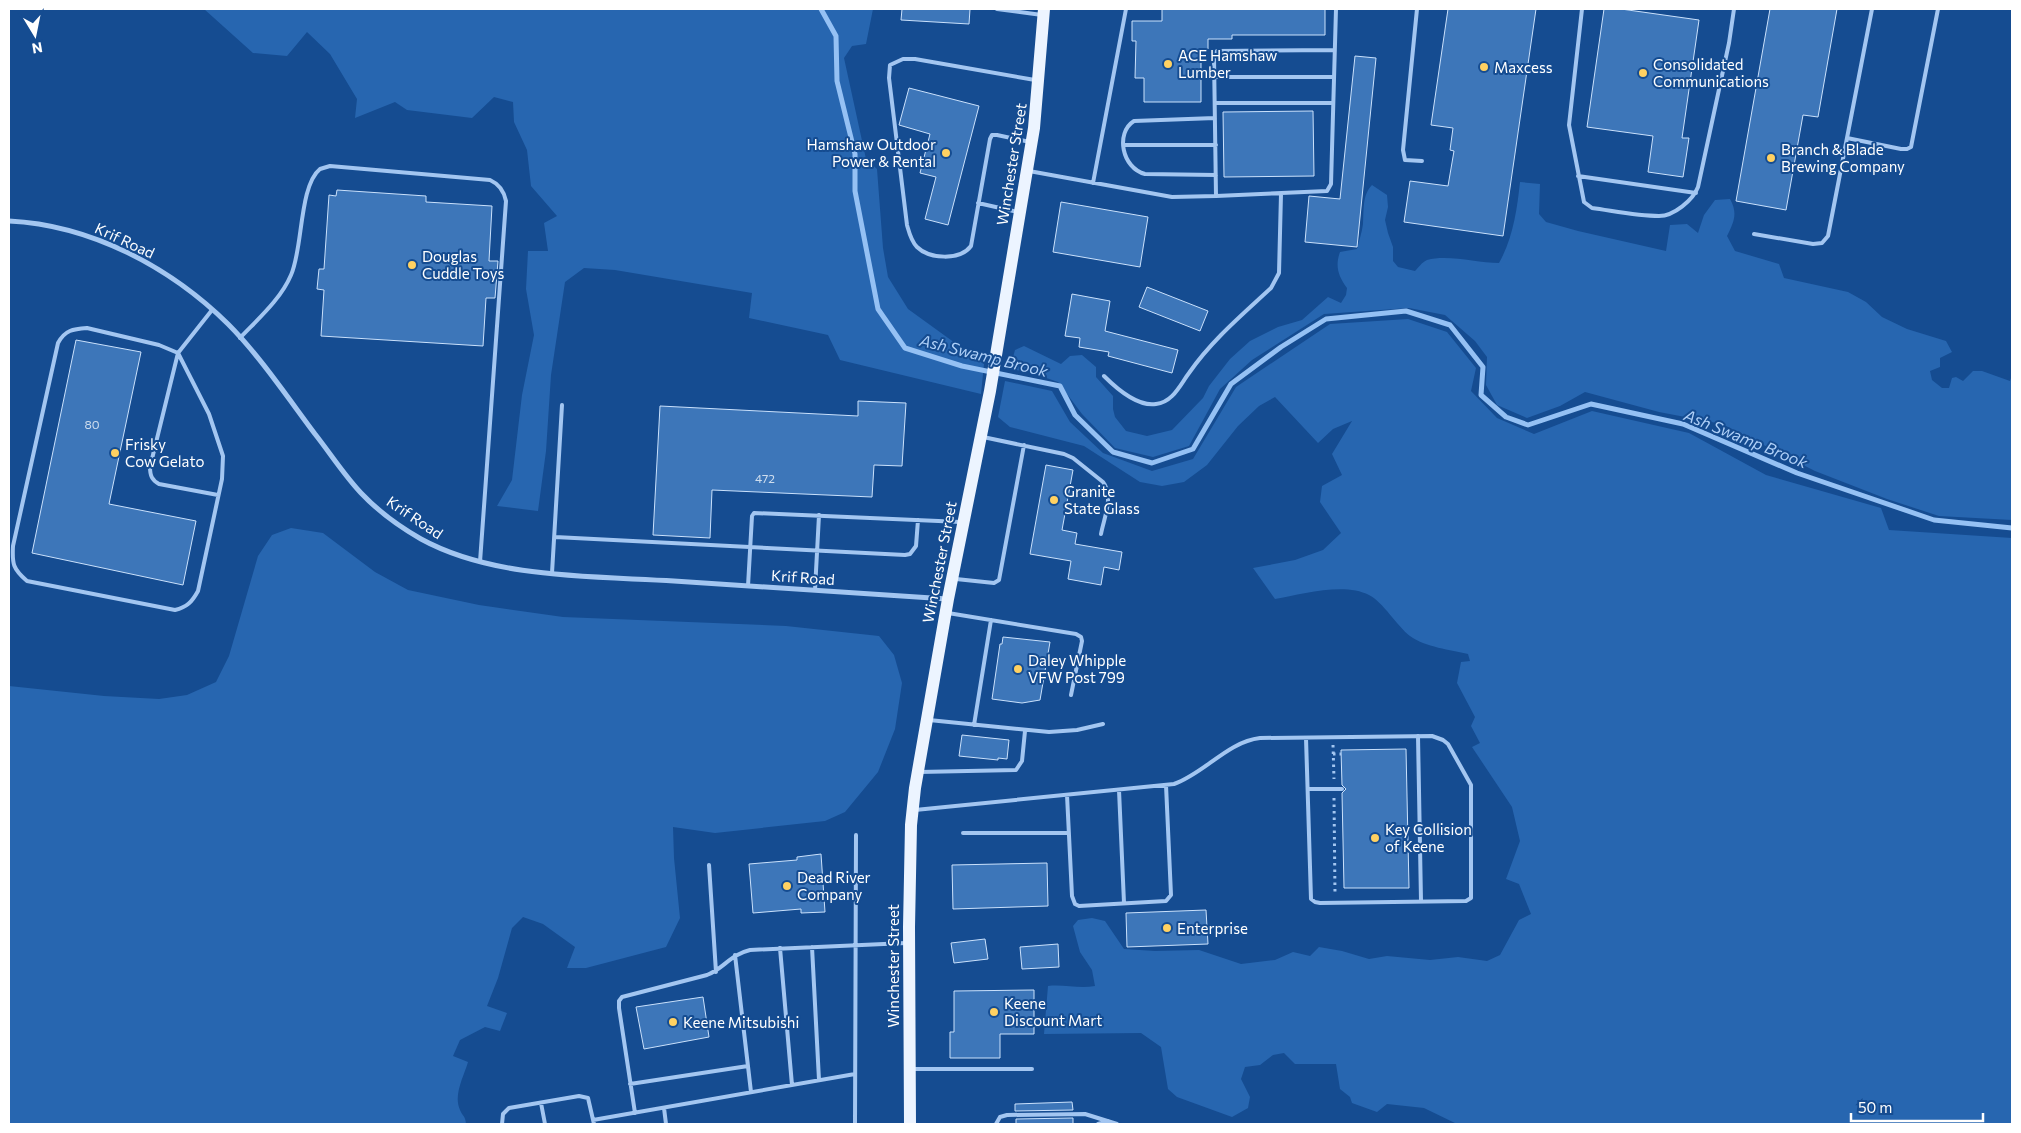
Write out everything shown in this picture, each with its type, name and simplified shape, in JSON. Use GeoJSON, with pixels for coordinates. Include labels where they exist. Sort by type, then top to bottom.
{"type":"FeatureCollection","features":[{"type":"Feature","properties":{"kind":"main road","name":"Winchester Street"},"geometry":{"type":"LineString","coordinates":[[910,1124],[909,943],[912,810],[925,720],[990,391],[1032,143],[1044,12]]}},
{"type":"Feature","properties":{"kind":"street","name":"Krif Road"},"geometry":{"type":"LineString","coordinates":[[9,221],[43,225],[96,238],[158,269],[189,290],[240,338],[362,494],[389,518],[419,538],[448,553],[480,562],[552,573],[948,599]]}},
{"type":"Feature","properties":{"kind":"lane"},"geometry":{"type":"LineString","coordinates":[[997,9],[1044,12]]}},
{"type":"Feature","properties":{"kind":"lane"},"geometry":{"type":"LineString","coordinates":[[1093,183],[1126,9]]}},
{"type":"Feature","properties":{"kind":"lane"},"geometry":{"type":"LineString","coordinates":[[1027,170],[1172,196],[1319,193],[1327,191],[1329,189],[1336,9]]}},
{"type":"Feature","properties":{"kind":"lane"},"geometry":{"type":"LineString","coordinates":[[1417,9],[1403,150],[1405,160],[1422,161]]}},
{"type":"Feature","properties":{"kind":"lane"},"geometry":{"type":"LineString","coordinates":[[1582,9],[1569,125],[1584,202],[1592,208],[1659,216],[1674,211],[1691,200],[1696,193],[1729,44],[1734,9]]}},
{"type":"Feature","properties":{"kind":"lane"},"geometry":{"type":"LineString","coordinates":[[1754,234],[1813,244],[1822,243],[1828,236],[1872,9]]}},
{"type":"Feature","properties":{"kind":"lane"},"geometry":{"type":"LineString","coordinates":[[1847,138],[1907,149],[1911,147],[1938,9]]}},
{"type":"Feature","properties":{"kind":"lane"},"geometry":{"type":"LineString","coordinates":[[1216,196],[1214,57],[1217,51],[1335,50]]}},
{"type":"Feature","properties":{"kind":"lane"},"geometry":{"type":"LineString","coordinates":[[1032,143],[992,135],[971,246],[961,255],[925,253],[917,247],[912,240],[907,225],[889,78],[890,65],[903,59],[915,59],[1039,80]]}},
{"type":"Feature","properties":{"kind":"lane"},"geometry":{"type":"LineString","coordinates":[[1215,77],[1334,77]]}},
{"type":"Feature","properties":{"kind":"lane"},"geometry":{"type":"LineString","coordinates":[[1215,103],[1333,103]]}},
{"type":"Feature","properties":{"kind":"lane"},"geometry":{"type":"LineString","coordinates":[[1215,118],[1134,121],[1126,129],[1124,153],[1137,172],[1145,174],[1216,175]]}},
{"type":"Feature","properties":{"kind":"lane"},"geometry":{"type":"LineString","coordinates":[[1124,145],[1216,145]]}},
{"type":"Feature","properties":{"kind":"lane"},"geometry":{"type":"LineString","coordinates":[[240,338],[287,285],[296,262],[304,203],[316,172],[320,169],[330,166],[490,180],[495,183],[504,194],[506,201],[480,562]]}},
{"type":"Feature","properties":{"kind":"lane"},"geometry":{"type":"LineString","coordinates":[[1578,176],[1696,193]]}},
{"type":"Feature","properties":{"kind":"lane"},"geometry":{"type":"LineString","coordinates":[[1104,376],[1123,392],[1146,404],[1157,404],[1173,396],[1201,355],[1219,335],[1271,288],[1276,279],[1279,273],[1281,194]]}},
{"type":"Feature","properties":{"kind":"lane"},"geometry":{"type":"LineString","coordinates":[[978,203],[1020,212]]}},
{"type":"Feature","properties":{"kind":"lane"},"geometry":{"type":"LineString","coordinates":[[212,310],[178,353],[150,467],[150,474],[153,480],[159,484],[218,495]]}},
{"type":"Feature","properties":{"kind":"lane"},"geometry":{"type":"LineString","coordinates":[[87,328],[159,345],[178,353],[209,414],[223,456],[218,495],[198,592],[192,602],[183,608],[175,610],[27,581],[16,572],[12,561],[13,546],[58,343],[63,334],[73,329],[87,328]]}},
{"type":"Feature","properties":{"kind":"lane"},"geometry":{"type":"LineString","coordinates":[[552,573],[562,405]]}},
{"type":"Feature","properties":{"kind":"lane"},"geometry":{"type":"LineString","coordinates":[[981,436],[1064,454],[1073,458],[1103,482],[1107,487],[1108,498],[1101,534]]}},
{"type":"Feature","properties":{"kind":"lane"},"geometry":{"type":"LineString","coordinates":[[952,578],[994,583],[999,580],[1024,445]]}},
{"type":"Feature","properties":{"kind":"lane"},"geometry":{"type":"LineString","coordinates":[[748,586],[752,516],[754,512],[963,522]]}},
{"type":"Feature","properties":{"kind":"lane"},"geometry":{"type":"LineString","coordinates":[[814,590],[819,515]]}},
{"type":"Feature","properties":{"kind":"lane"},"geometry":{"type":"LineString","coordinates":[[554,537],[910,554],[916,546],[918,520]]}},
{"type":"Feature","properties":{"kind":"lane"},"geometry":{"type":"LineString","coordinates":[[946,612],[1076,634],[1081,637],[1071,695]]}},
{"type":"Feature","properties":{"kind":"lane"},"geometry":{"type":"LineString","coordinates":[[974,725],[991,620]]}},
{"type":"Feature","properties":{"kind":"lane"},"geometry":{"type":"LineString","coordinates":[[925,720],[1025,731],[1059,732],[1103,724]]}},
{"type":"Feature","properties":{"kind":"lane"},"geometry":{"type":"LineString","coordinates":[[917,772],[1016,770],[1022,761],[1025,731]]}},
{"type":"Feature","properties":{"kind":"lane"},"geometry":{"type":"LineString","coordinates":[[1418,736],[1421,902]]}},
{"type":"Feature","properties":{"kind":"lane"},"geometry":{"type":"LineString","coordinates":[[912,810],[1166,785],[1185,780],[1232,748],[1250,739],[1333,737],[1418,736],[1438,737],[1448,744],[1470,780],[1472,792],[1471,898],[1466,901],[1421,902],[1315,902],[1311,899],[1306,738]]}},
{"type":"Feature","properties":{"kind":"lane"},"geometry":{"type":"LineString","coordinates":[[1067,795],[1072,896],[1075,904],[1079,906],[1166,900],[1171,896],[1166,785]]}},
{"type":"Feature","properties":{"kind":"lane"},"geometry":{"type":"LineString","coordinates":[[1308,790],[1342,789]]}},
{"type":"Feature","properties":{"kind":"lane"},"geometry":{"type":"LineString","coordinates":[[1119,790],[1124,903]]}},
{"type":"Feature","properties":{"kind":"lane"},"geometry":{"type":"LineString","coordinates":[[963,833],[1069,833]]}},
{"type":"Feature","properties":{"kind":"lane"},"geometry":{"type":"LineString","coordinates":[[855,1124],[856,835]]}},
{"type":"Feature","properties":{"kind":"lane"},"geometry":{"type":"LineString","coordinates":[[709,865],[716,972]]}},
{"type":"Feature","properties":{"kind":"lane"},"geometry":{"type":"LineString","coordinates":[[635,1113],[619,1008],[619,1001],[622,997],[716,972],[735,955],[750,950],[909,943]]}},
{"type":"Feature","properties":{"kind":"lane"},"geometry":{"type":"LineString","coordinates":[[812,947],[819,1080]]}},
{"type":"Feature","properties":{"kind":"lane"},"geometry":{"type":"LineString","coordinates":[[780,948],[792,1085]]}},
{"type":"Feature","properties":{"kind":"lane"},"geometry":{"type":"LineString","coordinates":[[735,955],[751,1092]]}},
{"type":"Feature","properties":{"kind":"lane"},"geometry":{"type":"LineString","coordinates":[[630,1084],[748,1066]]}},
{"type":"Feature","properties":{"kind":"lane"},"geometry":{"type":"LineString","coordinates":[[910,1069],[1032,1069]]}},
{"type":"Feature","properties":{"kind":"lane"},"geometry":{"type":"LineString","coordinates":[[502,1124],[505,1110],[541,1102],[584,1096],[588,1098],[590,1103],[593,1122],[855,1074]]}},
{"type":"Feature","properties":{"kind":"lane"},"geometry":{"type":"LineString","coordinates":[[541,1102],[545,1124]]}},
{"type":"Feature","properties":{"kind":"lane"},"geometry":{"type":"LineString","coordinates":[[664,1108],[666,1124]]}},
{"type":"Feature","properties":{"kind":"lane"},"geometry":{"type":"LineString","coordinates":[[996,1124],[1000,1117],[1007,1115],[1085,1114],[1117,1124]]}},
{"type":"Feature","properties":{"kind":"lane"},"geometry":{"type":"LineString","coordinates":[[1098,1124],[1108,1122]]}},
{"type":"Feature","properties":{"kind":"path"},"geometry":{"type":"LineString","coordinates":[[1333,737],[1336,902]]}},
{"type":"Feature","properties":{"kind":"path"},"geometry":{"type":"LineString","coordinates":[[1333,754],[1341,754]]}},
{"type":"Feature","properties":{"kind":"shaded area"},"geometry":{"type":"Polygon","coordinates":[[[204,9],[873,9],[866,44],[852,46],[844,58],[866,159],[877,169],[883,248],[888,277],[908,309],[984,364],[981,394],[840,360],[828,335],[749,318],[752,293],[615,270],[584,268],[565,282],[551,375],[546,451],[538,511],[497,506],[512,480],[522,395],[534,335],[526,289],[528,251],[548,251],[544,223],[557,216],[531,186],[527,150],[514,122],[513,102],[494,97],[472,118],[407,110],[395,102],[355,118],[357,99],[330,54],[307,32],[287,56],[253,53],[204,9]]]}},
{"type":"Feature","properties":{"kind":"shaded area"},"geometry":{"type":"Polygon","coordinates":[[[1520,182],[1540,184],[1539,214],[1546,222],[1666,251],[1670,225],[1687,224],[1698,233],[1704,215],[1715,200],[1730,199],[1734,209],[1734,218],[1727,236],[1735,251],[1779,264],[1784,278],[1848,292],[1866,302],[1882,317],[1907,329],[1946,341],[1952,352],[1940,358],[1940,367],[1930,371],[1932,380],[1942,388],[1949,388],[1952,378],[1956,377],[1963,381],[1973,371],[1982,371],[2010,381],[2012,375],[2012,520],[1939,516],[1887,499],[1815,471],[1722,424],[1659,412],[1585,392],[1560,406],[1527,418],[1497,405],[1486,385],[1487,357],[1475,341],[1445,315],[1409,308],[1324,314],[1252,360],[1220,389],[1189,446],[1153,457],[1115,448],[1082,414],[1058,382],[1029,372],[1010,369],[1015,350],[1024,346],[1061,364],[1070,356],[1082,355],[1096,367],[1096,377],[1113,396],[1115,417],[1126,431],[1147,436],[1172,430],[1203,398],[1209,386],[1230,359],[1250,341],[1278,327],[1302,320],[1328,297],[1341,303],[1346,295],[1347,288],[1338,271],[1338,257],[1340,252],[1357,249],[1363,227],[1365,198],[1372,185],[1387,195],[1388,207],[1385,220],[1393,247],[1393,261],[1398,267],[1415,271],[1425,261],[1435,258],[1499,263],[1511,234],[1520,182]]]}},
{"type":"Feature","properties":{"kind":"shaded area"},"geometry":{"type":"Polygon","coordinates":[[[1408,319],[1447,332],[1476,368],[1471,391],[1497,418],[1534,434],[1592,411],[1689,433],[1766,475],[1881,508],[1889,530],[2012,538],[2012,1124],[1457,1124],[1424,1108],[1387,1104],[1377,1112],[1352,1103],[1350,1097],[1340,1089],[1336,1064],[1295,1064],[1284,1053],[1273,1055],[1260,1065],[1245,1067],[1241,1079],[1250,1097],[1248,1108],[1232,1117],[1177,1097],[1168,1089],[1161,1047],[1141,1033],[1044,1034],[1048,986],[1095,986],[1092,970],[1080,952],[1073,926],[1078,920],[1092,918],[1105,921],[1124,949],[1155,951],[1199,950],[1241,964],[1275,960],[1293,952],[1310,956],[1319,947],[1369,959],[1387,956],[1430,960],[1458,957],[1487,961],[1500,955],[1519,920],[1531,914],[1519,884],[1506,879],[1520,841],[1512,807],[1472,747],[1480,743],[1471,726],[1475,717],[1457,683],[1461,662],[1470,661],[1468,654],[1438,648],[1416,640],[1405,632],[1374,598],[1359,591],[1348,589],[1323,590],[1275,599],[1253,568],[1295,560],[1323,550],[1341,533],[1320,502],[1322,486],[1342,475],[1332,454],[1352,421],[1333,429],[1318,443],[1275,397],[1259,406],[1238,426],[1207,465],[1184,482],[1162,486],[1140,482],[1084,446],[1010,427],[998,417],[1005,381],[1052,391],[1070,422],[1103,453],[1152,471],[1193,459],[1236,387],[1330,324],[1408,319]]]}},
{"type":"Feature","properties":{"kind":"shaded area"},"geometry":{"type":"Polygon","coordinates":[[[291,528],[323,533],[375,572],[408,590],[479,605],[563,617],[786,626],[879,636],[894,655],[902,683],[895,729],[878,772],[845,812],[825,821],[715,833],[673,827],[680,918],[666,947],[586,968],[567,968],[575,947],[543,924],[523,917],[512,928],[498,978],[487,1006],[507,1013],[500,1031],[485,1027],[460,1040],[453,1056],[468,1062],[458,1092],[458,1104],[466,1124],[9,1124],[9,686],[104,696],[159,699],[187,695],[216,682],[229,656],[258,556],[272,535],[291,528]]]}},
{"type":"Feature","properties":{"kind":"building"},"geometry":{"type":"Polygon","coordinates":[[[902,9],[970,9],[969,24],[901,20],[902,9]]]}},
{"type":"Feature","properties":{"kind":"building","name":"ACE Hamshaw Lumber"},"geometry":{"type":"Polygon","coordinates":[[[1162,9],[1325,9],[1325,35],[1232,35],[1232,39],[1208,39],[1208,49],[1201,49],[1201,102],[1144,102],[1144,78],[1135,78],[1136,41],[1132,41],[1132,21],[1162,21],[1162,9]]]}},
{"type":"Feature","properties":{"kind":"building","name":"Maxcess"},"geometry":{"type":"Polygon","coordinates":[[[1448,9],[1536,9],[1503,236],[1404,222],[1410,181],[1448,186],[1454,151],[1450,150],[1453,128],[1431,125],[1448,9]]]}},
{"type":"Feature","properties":{"kind":"building","name":"Consolidated Communications"},"geometry":{"type":"Polygon","coordinates":[[[1604,9],[1621,9],[1699,20],[1682,138],[1689,138],[1683,177],[1648,172],[1653,136],[1587,127],[1604,9]]]}},
{"type":"Feature","properties":{"kind":"building"},"geometry":{"type":"Polygon","coordinates":[[[1770,9],[1837,9],[1818,117],[1803,115],[1786,210],[1736,201],[1770,9]]]}},
{"type":"Feature","properties":{"kind":"building"},"geometry":{"type":"Polygon","coordinates":[[[1355,56],[1376,58],[1357,247],[1305,242],[1309,196],[1340,199],[1355,56]]]}},
{"type":"Feature","properties":{"kind":"building","name":"Hamshaw Outdoor Power & Rental"},"geometry":{"type":"Polygon","coordinates":[[[909,88],[979,106],[948,225],[925,219],[936,177],[920,173],[930,134],[899,125],[909,88]]]}},
{"type":"Feature","properties":{"kind":"building"},"geometry":{"type":"Polygon","coordinates":[[[1313,111],[1314,176],[1224,177],[1223,112],[1313,111]]]}},
{"type":"Feature","properties":{"kind":"building","name":"Douglas Cuddle Toys"},"geometry":{"type":"Polygon","coordinates":[[[337,190],[426,196],[426,202],[492,206],[489,261],[498,261],[495,298],[486,298],[483,346],[321,336],[324,290],[317,289],[319,269],[324,269],[329,195],[336,196],[337,190]]]}},
{"type":"Feature","properties":{"kind":"building"},"geometry":{"type":"Polygon","coordinates":[[[1061,202],[1148,217],[1140,267],[1053,252],[1061,202]]]}},
{"type":"Feature","properties":{"kind":"building"},"geometry":{"type":"Polygon","coordinates":[[[1147,287],[1208,311],[1200,331],[1139,307],[1147,287]]]}},
{"type":"Feature","properties":{"kind":"building"},"geometry":{"type":"Polygon","coordinates":[[[1072,294],[1110,301],[1105,331],[1178,350],[1172,373],[1108,356],[1109,352],[1079,347],[1080,338],[1065,336],[1072,294]]]}},
{"type":"Feature","properties":{"kind":"building"},"geometry":{"type":"Polygon","coordinates":[[[76,340],[141,352],[109,504],[196,521],[183,585],[32,553],[76,340]]]}},
{"type":"Feature","properties":{"kind":"building"},"geometry":{"type":"Polygon","coordinates":[[[858,401],[906,403],[902,466],[874,465],[872,497],[712,490],[710,538],[653,535],[660,406],[858,416],[858,401]]]}},
{"type":"Feature","properties":{"kind":"building","name":"Granite State Glass"},"geometry":{"type":"Polygon","coordinates":[[[1046,465],[1073,470],[1062,530],[1077,533],[1075,544],[1122,552],[1119,570],[1104,567],[1101,585],[1068,579],[1071,561],[1030,554],[1046,465]]]}},
{"type":"Feature","properties":{"kind":"building","name":"Daley Whipple VFW Post 799"},"geometry":{"type":"Polygon","coordinates":[[[1003,637],[1050,642],[1040,700],[1022,703],[992,699],[1000,644],[1002,644],[1003,637]]]}},
{"type":"Feature","properties":{"kind":"building"},"geometry":{"type":"Polygon","coordinates":[[[962,735],[1009,740],[1007,759],[998,758],[998,760],[959,756],[962,735]]]}},
{"type":"Feature","properties":{"kind":"building","name":"Key Collision of Keene"},"geometry":{"type":"Polygon","coordinates":[[[1406,749],[1409,888],[1344,888],[1342,793],[1346,789],[1342,785],[1341,750],[1406,749]]]}},
{"type":"Feature","properties":{"kind":"building","name":"Dead River Company"},"geometry":{"type":"Polygon","coordinates":[[[821,854],[825,912],[801,913],[801,909],[753,913],[749,864],[797,860],[797,857],[821,854]]]}},
{"type":"Feature","properties":{"kind":"building"},"geometry":{"type":"Polygon","coordinates":[[[1047,863],[1048,906],[953,909],[952,865],[1047,863]]]}},
{"type":"Feature","properties":{"kind":"building","name":"Enterprise"},"geometry":{"type":"Polygon","coordinates":[[[1206,910],[1208,944],[1127,947],[1126,913],[1206,910]]]}},
{"type":"Feature","properties":{"kind":"building"},"geometry":{"type":"Polygon","coordinates":[[[985,939],[988,959],[954,963],[951,943],[985,939]]]}},
{"type":"Feature","properties":{"kind":"building"},"geometry":{"type":"Polygon","coordinates":[[[1058,944],[1059,967],[1022,969],[1020,947],[1058,944]]]}},
{"type":"Feature","properties":{"kind":"building","name":"Keene Discount Mart"},"geometry":{"type":"Polygon","coordinates":[[[1034,990],[1034,1034],[1000,1034],[1000,1058],[950,1058],[950,1032],[954,1032],[954,991],[1034,990]]]}},
{"type":"Feature","properties":{"kind":"building","name":"Keene Mitsubishi"},"geometry":{"type":"Polygon","coordinates":[[[703,997],[709,1037],[644,1049],[636,1007],[703,997]]]}},
{"type":"Feature","properties":{"kind":"building"},"geometry":{"type":"Polygon","coordinates":[[[1072,1102],[1073,1110],[1015,1111],[1015,1104],[1072,1102]]]}},
{"type":"Feature","properties":{"kind":"building"},"geometry":{"type":"Polygon","coordinates":[[[1073,1118],[1073,1124],[1016,1124],[1016,1119],[1073,1118]]]}},
{"type":"Feature","properties":{"kind":"waterway","name":"Ash Swamp Brook"},"geometry":{"type":"LineString","coordinates":[[821,9],[836,36],[837,81],[855,154],[855,191],[878,309],[905,348],[962,366],[1060,386],[1075,415],[1113,452],[1152,463],[1193,449],[1231,384],[1281,347],[1326,319],[1406,311],[1450,325],[1483,367],[1481,395],[1506,417],[1528,425],[1591,404],[1683,424],[1797,473],[1934,520],[2012,528]]}},
{"type":"Feature","properties":{"kind":"place","name":"ACE Hamshaw Lumber"},"geometry":{"type":"Point","coordinates":[1168,64]}},
{"type":"Feature","properties":{"kind":"place","name":"Maxcess"},"geometry":{"type":"Point","coordinates":[1484,67]}},
{"type":"Feature","properties":{"kind":"place","name":"Consolidated Communications"},"geometry":{"type":"Point","coordinates":[1643,73]}},
{"type":"Feature","properties":{"kind":"place","name":"Hamshaw Outdoor Power & Rental"},"geometry":{"type":"Point","coordinates":[946,153]}},
{"type":"Feature","properties":{"kind":"place","name":"Branch & Blade Brewing Company"},"geometry":{"type":"Point","coordinates":[1771,158]}},
{"type":"Feature","properties":{"kind":"place","name":"Douglas Cuddle Toys"},"geometry":{"type":"Point","coordinates":[412,265]}},
{"type":"Feature","properties":{"kind":"place","name":"Frisky Cow Gelato"},"geometry":{"type":"Point","coordinates":[115,453]}},
{"type":"Feature","properties":{"kind":"place","name":"Granite State Glass"},"geometry":{"type":"Point","coordinates":[1054,500]}},
{"type":"Feature","properties":{"kind":"place","name":"Daley Whipple VFW Post 799"},"geometry":{"type":"Point","coordinates":[1018,669]}},
{"type":"Feature","properties":{"kind":"place","name":"Key Collision of Keene"},"geometry":{"type":"Point","coordinates":[1375,838]}},
{"type":"Feature","properties":{"kind":"place","name":"Dead River Company"},"geometry":{"type":"Point","coordinates":[787,886]}},
{"type":"Feature","properties":{"kind":"place","name":"Enterprise"},"geometry":{"type":"Point","coordinates":[1167,928]}},
{"type":"Feature","properties":{"kind":"place","name":"Keene Discount Mart"},"geometry":{"type":"Point","coordinates":[994,1012]}},
{"type":"Feature","properties":{"kind":"place","name":"Keene Mitsubishi"},"geometry":{"type":"Point","coordinates":[673,1022]}}]}
